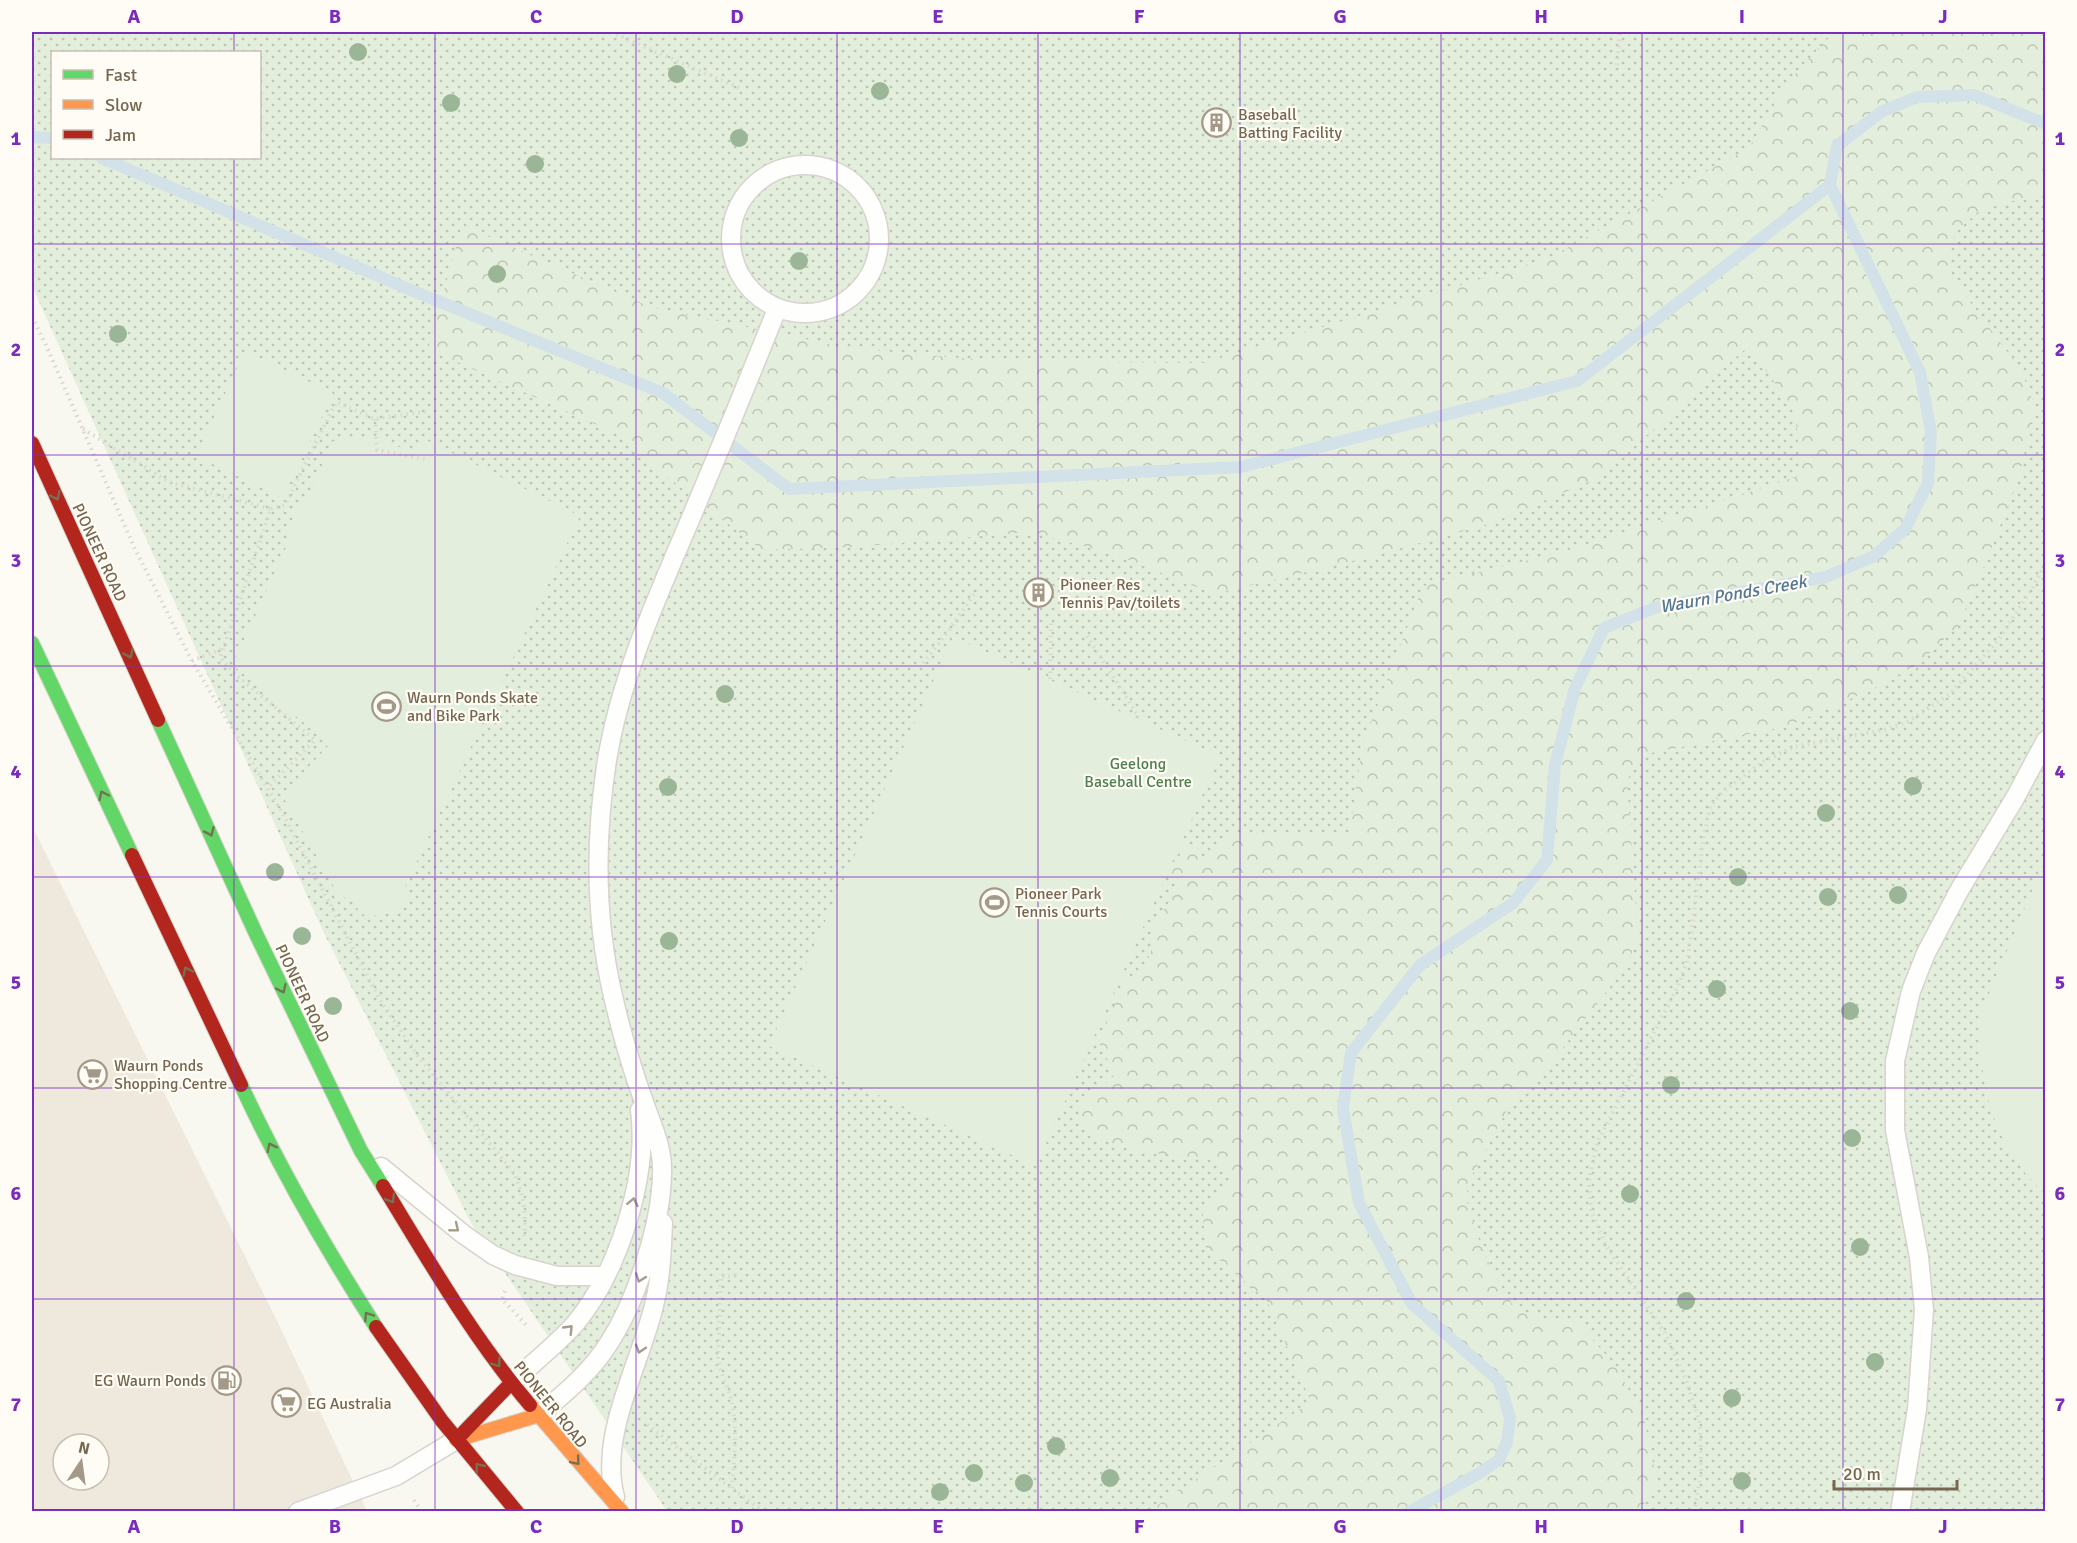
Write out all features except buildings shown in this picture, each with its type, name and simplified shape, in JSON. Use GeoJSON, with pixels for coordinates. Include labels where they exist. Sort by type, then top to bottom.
{"type":"FeatureCollection","features":[{"type":"Feature","properties":{"kind":"main road","name":"PIONEER ROAD"},"geometry":{"type":"LineString","coordinates":[[32,443],[257,936],[361,1151],[467,1322],[511,1383],[620,1510]]}},
{"type":"Feature","properties":{"kind":"main road"},"geometry":{"type":"LineString","coordinates":[[32,643],[259,1124],[296,1197],[332,1260],[400,1365],[456,1440],[517,1512]]}},
{"type":"Feature","properties":{"kind":"main road"},"geometry":{"type":"LineString","coordinates":[[456,1440],[511,1383]]}},
{"type":"Feature","properties":{"kind":"main road"},"geometry":{"type":"LineString","coordinates":[[456,1440],[539,1415]]}},
{"type":"Feature","properties":{"kind":"lane"},"geometry":{"type":"LineString","coordinates":[[809,164],[827,168],[852,180],[870,201],[880,228],[879,255],[866,284],[844,304],[823,312],[801,314],[777,309],[756,296],[746,285],[735,266],[730,245],[731,222],[740,202],[754,184],[772,172],[790,166],[809,164]]}},
{"type":"Feature","properties":{"kind":"lane"},"geometry":{"type":"LineString","coordinates":[[620,1510],[611,1483],[610,1466],[620,1410],[656,1301],[662,1245],[662,1167],[658,1142],[636,1079],[612,995],[604,943],[599,888],[599,830],[608,759],[618,711],[637,650],[777,309]]}},
{"type":"Feature","properties":{"kind":"lane"},"geometry":{"type":"LineString","coordinates":[[1900,1512],[1917,1409],[1924,1310],[1919,1257],[1895,1130],[1895,1061],[1911,991],[1926,953],[2046,740]]}},
{"type":"Feature","properties":{"kind":"lane"},"geometry":{"type":"LineString","coordinates":[[511,1383],[574,1324],[590,1304],[605,1276],[632,1208],[641,1162],[641,1118],[636,1079]]}},
{"type":"Feature","properties":{"kind":"lane"},"geometry":{"type":"LineString","coordinates":[[361,1151],[492,1255],[515,1265],[557,1276],[605,1276]]}},
{"type":"Feature","properties":{"kind":"lane"},"geometry":{"type":"LineString","coordinates":[[539,1415],[579,1381],[609,1343],[631,1302],[643,1271],[658,1214],[662,1167]]}},
{"type":"Feature","properties":{"kind":"lane"},"geometry":{"type":"LineString","coordinates":[[298,1512],[396,1476],[456,1440]]}},
{"type":"Feature","properties":{"kind":"lane"},"geometry":{"type":"LineString","coordinates":[[326,1512],[380,1482]]}},
{"type":"Feature","properties":{"kind":"path"},"geometry":{"type":"LineString","coordinates":[[611,32],[739,88]]}},
{"type":"Feature","properties":{"kind":"path"},"geometry":{"type":"LineString","coordinates":[[1617,65],[1620,32]]}},
{"type":"Feature","properties":{"kind":"path"},"geometry":{"type":"LineString","coordinates":[[32,317],[134,547],[192,661],[284,816],[380,1000],[418,1056],[514,1173],[520,1188],[526,1217],[524,1236],[502,1299],[548,1350]]}},
{"type":"Feature","properties":{"kind":"path"},"geometry":{"type":"LineString","coordinates":[[83,428],[169,482],[271,509],[285,505],[336,402],[375,419],[429,411]]}},
{"type":"Feature","properties":{"kind":"path"},"geometry":{"type":"LineString","coordinates":[[375,419],[377,450],[428,460]]}},
{"type":"Feature","properties":{"kind":"path"},"geometry":{"type":"LineString","coordinates":[[267,788],[315,740],[236,675],[220,658],[271,509]]}},
{"type":"Feature","properties":{"kind":"path"},"geometry":{"type":"LineString","coordinates":[[1694,1512],[1701,1473],[1700,1423],[1686,1380],[1665,1333],[1605,1244],[1591,1211],[1590,1179],[1598,1142],[1678,986],[1688,958],[1704,835],[1710,807],[1723,791],[1764,761],[1794,747],[1888,729],[1909,721],[1950,694],[1999,639],[2046,563]]}},
{"type":"Feature","properties":{"kind":"path"},"geometry":{"type":"LineString","coordinates":[[923,663],[978,590]]}},
{"type":"Feature","properties":{"kind":"path"},"geometry":{"type":"LineString","coordinates":[[1050,679],[1051,621]]}},
{"type":"Feature","properties":{"kind":"path"},"geometry":{"type":"LineString","coordinates":[[1086,636],[1138,716],[1137,718]]}},
{"type":"Feature","properties":{"kind":"path"},"geometry":{"type":"LineString","coordinates":[[192,661],[224,648]]}},
{"type":"Feature","properties":{"kind":"path"},"geometry":{"type":"LineString","coordinates":[[732,1488],[735,1441],[731,1399],[719,1369],[718,1358],[721,1276],[737,1276]]}},
{"type":"Feature","properties":{"kind":"path"},"geometry":{"type":"LineString","coordinates":[[620,1410],[633,1414],[764,1512]]}},
{"type":"Feature","properties":{"kind":"shaded area","name":"Waurn Ponds Shopping Centre"},"geometry":{"type":"Polygon","coordinates":[[[32,826],[277,1321],[367,1511],[32,1511],[32,826]]]}},
{"type":"Feature","properties":{"kind":"green space","name":"Geelong Baseball Centre"},"geometry":{"type":"Polygon","coordinates":[[[32,32],[2045,32],[2045,1511],[667,1511],[471,1223],[324,933],[32,286],[32,32]]]}},
{"type":"Feature","properties":{"kind":"green space"},"geometry":{"type":"Polygon","coordinates":[[[1873,32],[2045,32],[2045,200],[2016,200],[1979,211],[1956,232],[1948,251],[1952,278],[2021,370],[2035,407],[2018,481],[1958,626],[1918,664],[1871,690],[1785,727],[1651,753],[1633,767],[1627,782],[1638,937],[1627,965],[1559,1053],[1507,1110],[1470,1179],[1466,1198],[1477,1235],[1492,1271],[1514,1307],[1543,1320],[1574,1319],[1616,1366],[1644,1418],[1657,1482],[1640,1511],[1149,1511],[1311,1402],[1267,1301],[1206,1248],[1202,1206],[1234,1181],[1217,1160],[1134,1151],[1086,1133],[1077,1108],[1115,1075],[1099,1043],[1124,979],[1144,971],[1154,942],[1151,930],[1181,883],[1171,872],[1186,843],[1197,846],[1203,861],[1212,849],[1238,832],[1349,835],[1363,743],[1423,586],[1588,545],[1801,475],[1795,412],[1749,346],[1598,478],[1489,524],[1369,557],[1214,594],[1111,553],[1030,532],[853,547],[762,550],[634,451],[615,433],[428,349],[462,225],[650,307],[849,348],[994,361],[1204,363],[1549,258],[1749,148],[1787,83],[1827,39],[1873,32]]]}},
{"type":"Feature","properties":{"kind":"green space"},"geometry":{"type":"Polygon","coordinates":[[[245,351],[333,393],[283,498],[196,456],[245,351]]]}},
{"type":"Feature","properties":{"kind":"green space","name":"Waurn Ponds Skate and Bike Park"},"geometry":{"type":"Polygon","coordinates":[[[382,435],[383,444],[411,449],[426,440],[580,516],[403,891],[411,895],[395,910],[377,916],[361,914],[353,902],[338,894],[282,795],[330,744],[236,668],[235,660],[285,550],[296,503],[304,505],[333,441],[382,435]]]}},
{"type":"Feature","properties":{"kind":"green space","name":"Pioneer Park Tennis Courts"},"geometry":{"type":"Polygon","coordinates":[[[953,637],[1220,756],[1036,1166],[769,1046],[953,637]]]}},
{"type":"Feature","properties":{"kind":"green space"},"geometry":{"type":"Polygon","coordinates":[[[2045,860],[2046,1194],[2028,1177],[2005,1144],[1990,1108],[1981,1062],[1980,1015],[2045,860]]]}},
{"type":"Feature","properties":{"kind":"waterway","name":"Waurn Ponds Creek"},"geometry":{"type":"LineString","coordinates":[[1409,1512],[1499,1460],[1507,1442],[1510,1418],[1499,1381],[1412,1304],[1359,1203],[1343,1108],[1351,1053],[1420,965],[1513,903],[1547,860],[1555,765],[1575,688],[1604,628],[1657,607],[1826,577],[1874,556],[1905,529],[1928,483],[1931,432],[1920,372],[1830,185],[1837,146],[1881,112],[1917,97],[1974,95],[2046,124]]}},
{"type":"Feature","properties":{"kind":"waterway"},"geometry":{"type":"LineString","coordinates":[[32,137],[51,138]]}},
{"type":"Feature","properties":{"kind":"waterway"},"geometry":{"type":"LineString","coordinates":[[104,159],[418,293],[663,393],[789,489],[1241,467],[1577,381],[1830,185]]}},
{"type":"Feature","properties":{"kind":"traffic: fast"},"geometry":{"type":"LineString","coordinates":[[32,643],[132,855]]}},
{"type":"Feature","properties":{"kind":"traffic: fast"},"geometry":{"type":"LineString","coordinates":[[158,720],[257,936],[361,1151],[383,1186]]}},
{"type":"Feature","properties":{"kind":"traffic: fast"},"geometry":{"type":"LineString","coordinates":[[241,1085],[304,1208],[376,1327]]}},
{"type":"Feature","properties":{"kind":"traffic: slow"},"geometry":{"type":"LineString","coordinates":[[530,1405],[622,1512]]}},
{"type":"Feature","properties":{"kind":"traffic: slow"},"geometry":{"type":"LineString","coordinates":[[456,1440],[539,1415]]}},
{"type":"Feature","properties":{"kind":"traffic: jam"},"geometry":{"type":"LineString","coordinates":[[32,443],[158,720]]}},
{"type":"Feature","properties":{"kind":"traffic: jam"},"geometry":{"type":"LineString","coordinates":[[132,855],[241,1085]]}},
{"type":"Feature","properties":{"kind":"traffic: jam"},"geometry":{"type":"LineString","coordinates":[[383,1186],[489,1353],[530,1405]]}},
{"type":"Feature","properties":{"kind":"traffic: jam"},"geometry":{"type":"LineString","coordinates":[[376,1327],[442,1421],[517,1512]]}},
{"type":"Feature","properties":{"kind":"traffic: jam"},"geometry":{"type":"LineString","coordinates":[[458,1438],[511,1383]]}},
{"type":"Feature","properties":{"kind":"place","name":"Baseball Batting Facility"},"geometry":{"type":"Point","coordinates":[1217,123]}},
{"type":"Feature","properties":{"kind":"place","name":"Pioneer Res Tennis Pav/toilets"},"geometry":{"type":"Point","coordinates":[1039,593]}},
{"type":"Feature","properties":{"kind":"place","name":"Waurn Ponds Skate and Bike Park"},"geometry":{"type":"Point","coordinates":[386,706]}},
{"type":"Feature","properties":{"kind":"place","name":"Pioneer Park Tennis Courts"},"geometry":{"type":"Point","coordinates":[994,902]}},
{"type":"Feature","properties":{"kind":"place","name":"Waurn Ponds Shopping Centre"},"geometry":{"type":"Point","coordinates":[93,1074]}},
{"type":"Feature","properties":{"kind":"place","name":"EG Waurn Ponds"},"geometry":{"type":"Point","coordinates":[227,1380]}},
{"type":"Feature","properties":{"kind":"place","name":"EG Australia"},"geometry":{"type":"Point","coordinates":[286,1403]}}]}
